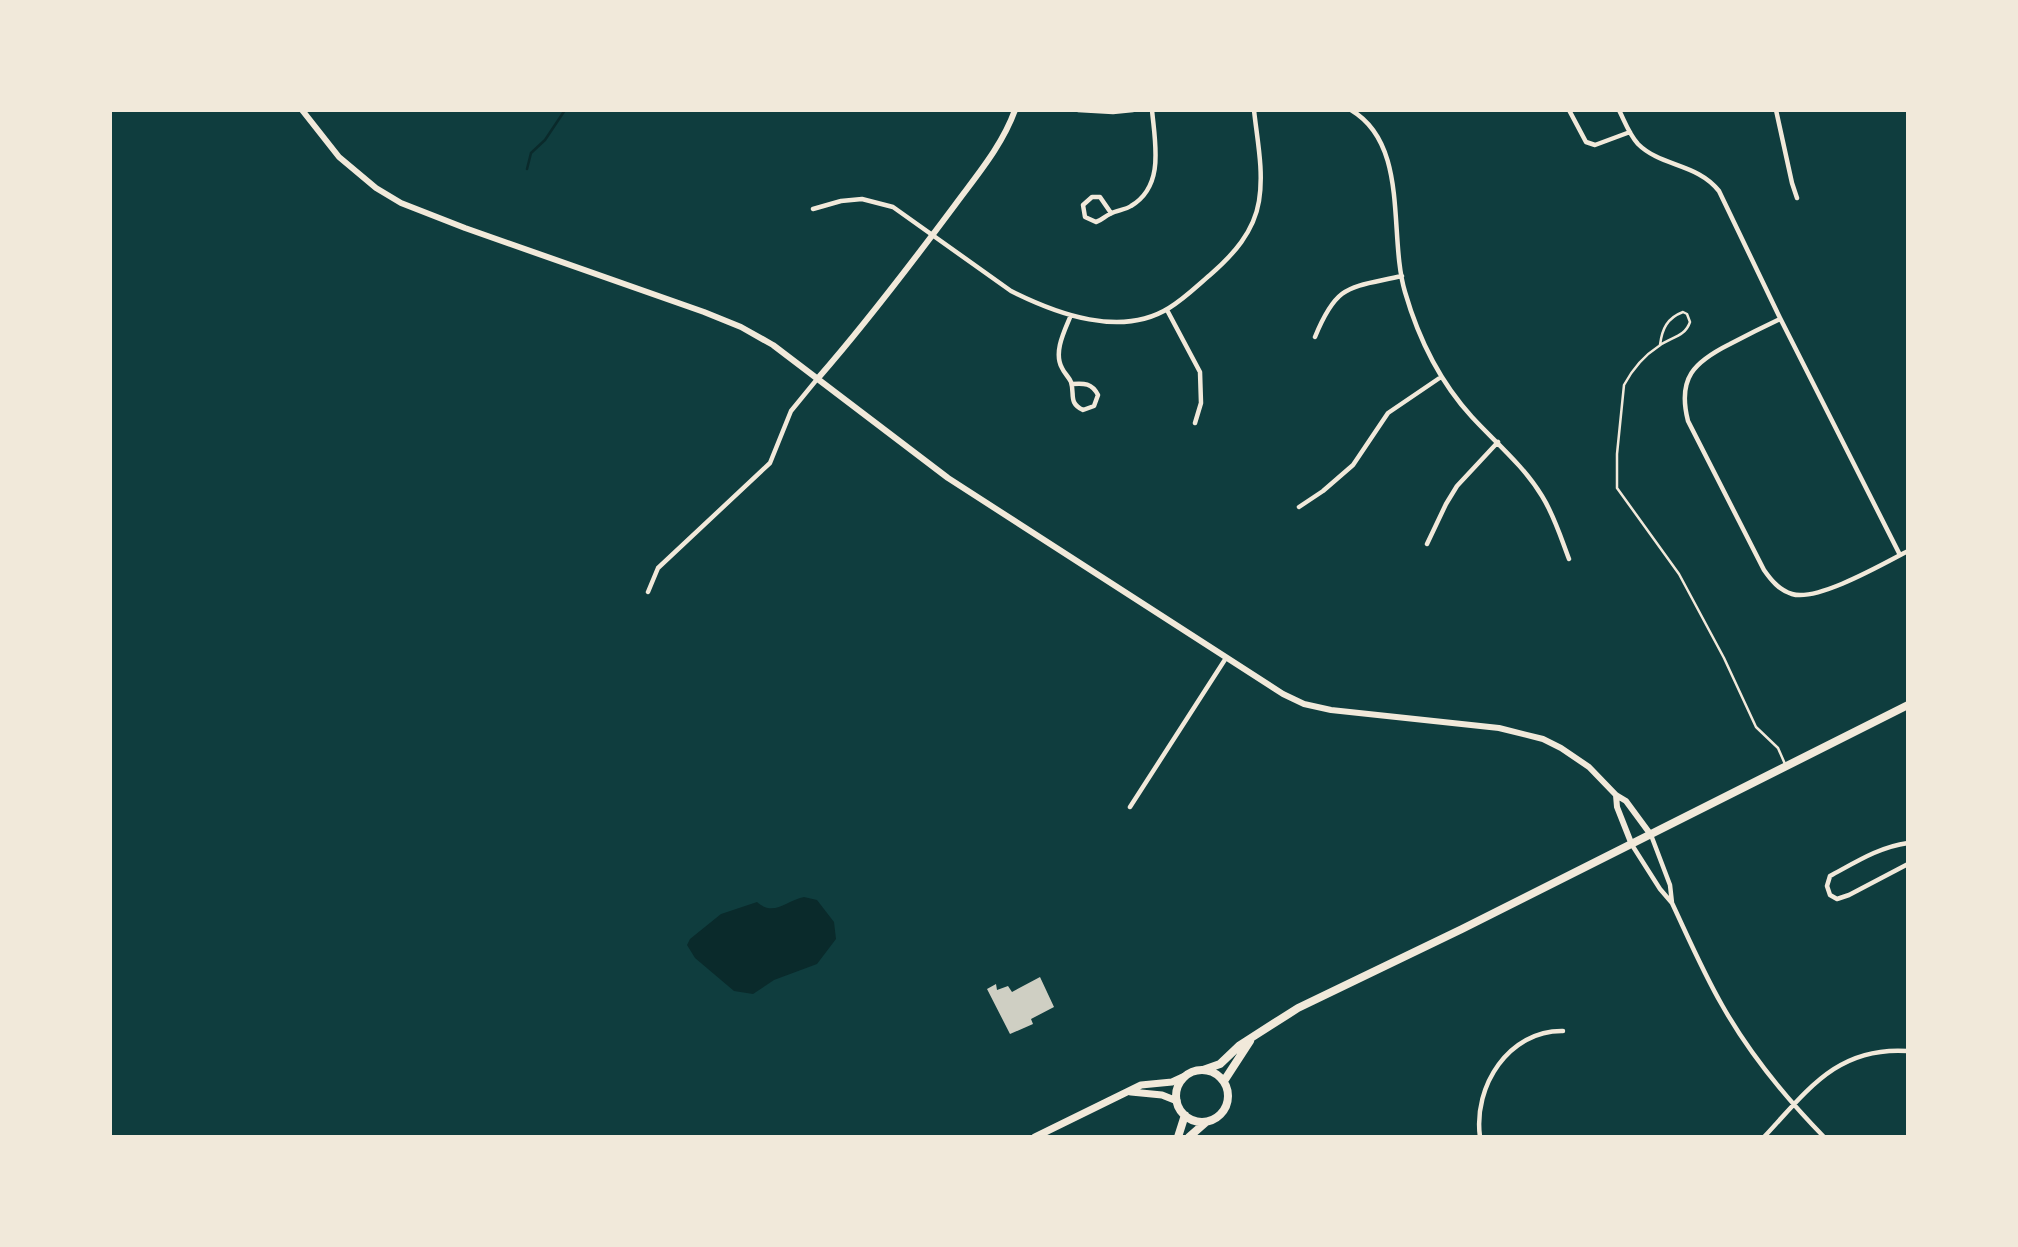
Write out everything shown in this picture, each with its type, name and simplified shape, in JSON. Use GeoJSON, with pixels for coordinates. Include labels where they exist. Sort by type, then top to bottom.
{"type":"FeatureCollection","features":[{"type":"Feature","properties":{"kind":"main road"},"geometry":{"type":"LineString","coordinates":[[1035,1137],[1141,1085],[1172,1082],[1220,1064],[1254,1036],[1298,1008],[1632,845],[1908,705]]}},
{"type":"Feature","properties":{"kind":"main road"},"geometry":{"type":"LineString","coordinates":[[1224,1081],[1254,1036]]}},
{"type":"Feature","properties":{"kind":"main road"},"geometry":{"type":"LineString","coordinates":[[1189,1137],[1206,1122],[1220,1115],[1225,1109],[1228,1095],[1224,1081],[1218,1075],[1203,1070]]}},
{"type":"Feature","properties":{"kind":"main road"},"geometry":{"type":"LineString","coordinates":[[1185,1076],[1178,1087],[1177,1101],[1185,1115],[1206,1122]]}},
{"type":"Feature","properties":{"kind":"main road"},"geometry":{"type":"LineString","coordinates":[[1127,1092],[1162,1095],[1177,1101]]}},
{"type":"Feature","properties":{"kind":"main road"},"geometry":{"type":"LineString","coordinates":[[1178,1137],[1185,1115]]}},
{"type":"Feature","properties":{"kind":"street"},"geometry":{"type":"LineString","coordinates":[[302,110],[339,157],[376,188],[401,203],[724,320],[774,345],[956,484],[1283,694],[1317,707],[1499,728],[1531,735],[1561,748],[1583,762],[1616,795],[1626,801],[1651,835],[1670,885],[1672,903]]}},
{"type":"Feature","properties":{"kind":"street"},"geometry":{"type":"LineString","coordinates":[[648,592],[658,568],[771,463],[791,411],[873,314],[932,235],[999,144],[1015,110]]}},
{"type":"Feature","properties":{"kind":"street"},"geometry":{"type":"LineString","coordinates":[[1078,110],[1133,110]]}},
{"type":"Feature","properties":{"kind":"street"},"geometry":{"type":"LineString","coordinates":[[1111,213],[1100,197],[1088,198],[1083,205],[1085,217],[1092,222],[1100,221],[1142,199],[1152,183],[1157,161],[1152,110]]}},
{"type":"Feature","properties":{"kind":"street"},"geometry":{"type":"LineString","coordinates":[[813,209],[841,201],[863,200],[893,207],[1011,291],[1031,301],[1100,322],[1144,319],[1167,310],[1230,258],[1242,242],[1259,202],[1261,179],[1254,110]]}},
{"type":"Feature","properties":{"kind":"street"},"geometry":{"type":"LineString","coordinates":[[1351,110],[1373,131],[1387,157],[1394,183],[1395,224],[1402,276],[1417,325],[1441,377],[1473,417],[1529,476],[1544,498],[1569,559]]}},
{"type":"Feature","properties":{"kind":"street"},"geometry":{"type":"LineString","coordinates":[[1569,110],[1586,142],[1595,145],[1606,143],[1630,132]]}},
{"type":"Feature","properties":{"kind":"street"},"geometry":{"type":"LineString","coordinates":[[1619,110],[1639,145],[1654,155],[1698,172],[1710,180],[1718,191],[1900,555]]}},
{"type":"Feature","properties":{"kind":"street"},"geometry":{"type":"LineString","coordinates":[[1776,110],[1791,183],[1797,198]]}},
{"type":"Feature","properties":{"kind":"street"},"geometry":{"type":"LineString","coordinates":[[1315,337],[1331,303],[1343,292],[1355,286],[1402,276]]}},
{"type":"Feature","properties":{"kind":"street"},"geometry":{"type":"LineString","coordinates":[[1167,310],[1200,372],[1201,403],[1195,423]]}},
{"type":"Feature","properties":{"kind":"street"},"geometry":{"type":"LineString","coordinates":[[1071,315],[1059,348],[1060,365],[1072,384],[1072,399],[1076,406],[1083,410],[1094,406],[1098,394],[1093,386],[1085,383],[1072,384]]}},
{"type":"Feature","properties":{"kind":"street"},"geometry":{"type":"LineString","coordinates":[[1780,318],[1708,355],[1697,364],[1688,378],[1684,404],[1688,421],[1763,570],[1776,585],[1792,594],[1809,596],[1908,551]]}},
{"type":"Feature","properties":{"kind":"street"},"geometry":{"type":"LineString","coordinates":[[1299,507],[1323,491],[1353,465],[1388,413],[1441,377]]}},
{"type":"Feature","properties":{"kind":"street"},"geometry":{"type":"LineString","coordinates":[[1427,544],[1457,486],[1498,442]]}},
{"type":"Feature","properties":{"kind":"street"},"geometry":{"type":"LineString","coordinates":[[1130,807],[1226,658]]}},
{"type":"Feature","properties":{"kind":"street"},"geometry":{"type":"LineString","coordinates":[[1616,795],[1617,807],[1632,845],[1672,903],[1722,1005],[1755,1056],[1824,1137]]}},
{"type":"Feature","properties":{"kind":"street"},"geometry":{"type":"LineString","coordinates":[[1908,844],[1891,845],[1875,851],[1830,876],[1827,886],[1830,895],[1837,899],[1908,864]]}},
{"type":"Feature","properties":{"kind":"street"},"geometry":{"type":"LineString","coordinates":[[1480,1137],[1481,1107],[1489,1080],[1497,1065],[1521,1042],[1541,1034],[1563,1031]]}},
{"type":"Feature","properties":{"kind":"street"},"geometry":{"type":"LineString","coordinates":[[1764,1137],[1819,1079],[1847,1060],[1871,1052],[1908,1051]]}},
{"type":"Feature","properties":{"kind":"lane"},"geometry":{"type":"LineString","coordinates":[[1660,345],[1662,329],[1667,322],[1683,312],[1687,314],[1690,322],[1686,331],[1660,345],[1629,375],[1624,385],[1617,454],[1617,488],[1679,574],[1724,658],[1756,727],[1778,748],[1785,766]]}},
{"type":"Feature","properties":{"kind":"water"},"geometry":{"type":"Polygon","coordinates":[[[804,897],[817,900],[834,922],[836,939],[817,964],[774,980],[753,994],[734,991],[695,958],[687,945],[690,939],[721,914],[757,902],[769,908],[780,907],[804,897]]]}},
{"type":"Feature","properties":{"kind":"building"},"geometry":{"type":"Polygon","coordinates":[[[1040,977],[1054,1007],[1031,1019],[1033,1024],[1010,1034],[987,989],[996,984],[997,990],[1008,986],[1012,992],[1040,977]]]}},
{"type":"Feature","properties":{"kind":"waterway"},"geometry":{"type":"LineString","coordinates":[[527,169],[531,153],[545,140],[565,110]]}}]}
